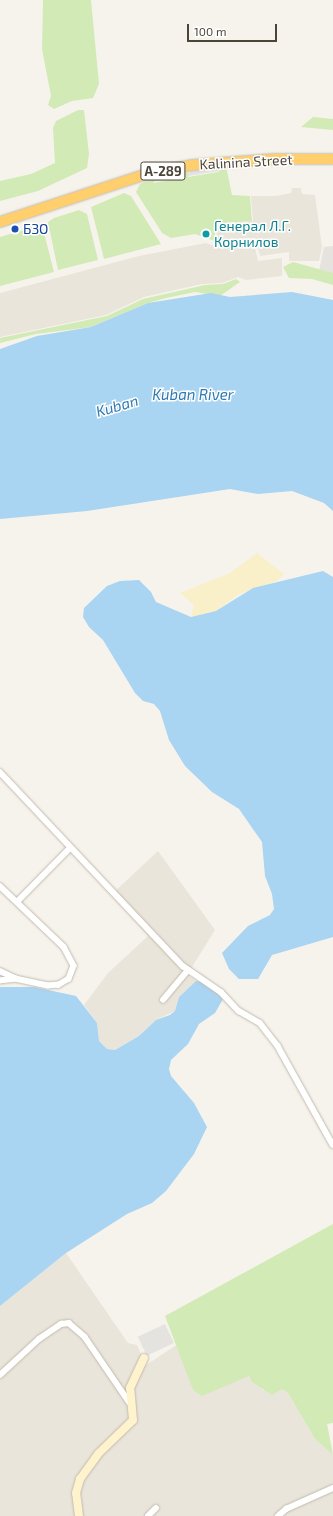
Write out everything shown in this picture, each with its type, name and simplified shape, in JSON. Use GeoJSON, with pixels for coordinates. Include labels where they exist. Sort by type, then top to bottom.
{"type":"FeatureCollection","features":[{"type":"Feature","properties":{"kind":"highway","name":"Kalinina Street"},"geometry":{"type":"LineString","coordinates":[[0,215],[138,170],[191,159],[237,154],[333,154]]}},
{"type":"Feature","properties":{"kind":"highway","name":"Kalinina Street"},"geometry":{"type":"LineString","coordinates":[[0,222],[147,174],[192,165],[275,159],[333,159]]}},
{"type":"Feature","properties":{"kind":"street"},"geometry":{"type":"LineString","coordinates":[[0,772],[150,934],[188,970],[220,992],[239,1011],[260,1023],[278,1046],[333,1145]]}},
{"type":"Feature","properties":{"kind":"street"},"geometry":{"type":"LineString","coordinates":[[17,902],[70,848]]}},
{"type":"Feature","properties":{"kind":"street"},"geometry":{"type":"LineString","coordinates":[[0,886],[64,947],[74,966],[69,979],[59,985],[48,986],[16,979],[0,971]]}},
{"type":"Feature","properties":{"kind":"street"},"geometry":{"type":"LineString","coordinates":[[163,1000],[188,970]]}},
{"type":"Feature","properties":{"kind":"street"},"geometry":{"type":"LineString","coordinates":[[0,981],[16,979]]}},
{"type":"Feature","properties":{"kind":"street"},"geometry":{"type":"LineString","coordinates":[[0,1375],[39,1339],[61,1324],[69,1323],[85,1337],[130,1402]]}},
{"type":"Feature","properties":{"kind":"street"},"geometry":{"type":"LineString","coordinates":[[79,1516],[76,1493],[80,1479],[99,1453],[133,1420],[130,1402],[130,1388],[144,1358]]}},
{"type":"Feature","properties":{"kind":"street"},"geometry":{"type":"LineString","coordinates":[[278,1516],[286,1509],[333,1488]]}},
{"type":"Feature","properties":{"kind":"street"},"geometry":{"type":"LineString","coordinates":[[148,1516],[156,1508]]}},
{"type":"Feature","properties":{"kind":"shaded area"},"geometry":{"type":"Polygon","coordinates":[[[221,167],[218,171],[188,176],[191,171],[221,167]]]}},
{"type":"Feature","properties":{"kind":"shaded area"},"geometry":{"type":"Polygon","coordinates":[[[180,173],[178,178],[154,182],[156,177],[180,173]]]}},
{"type":"Feature","properties":{"kind":"shaded area"},"geometry":{"type":"Polygon","coordinates":[[[292,188],[301,188],[302,194],[315,195],[322,247],[319,261],[289,261],[289,252],[260,256],[256,238],[217,241],[216,225],[253,221],[251,196],[276,196],[291,193],[292,188]]]}},
{"type":"Feature","properties":{"kind":"shaded area"},"geometry":{"type":"Polygon","coordinates":[[[206,243],[220,248],[254,243],[258,261],[282,258],[282,276],[246,280],[238,277],[222,283],[202,284],[144,297],[106,315],[0,337],[0,293],[139,256],[206,243]]]}},
{"type":"Feature","properties":{"kind":"shaded area"},"geometry":{"type":"Polygon","coordinates":[[[333,246],[333,273],[319,271],[324,247],[333,246]]]}},
{"type":"Feature","properties":{"kind":"shaded area"},"geometry":{"type":"Polygon","coordinates":[[[158,851],[215,930],[187,975],[196,981],[179,997],[175,1011],[156,1020],[139,1036],[115,1050],[107,1049],[99,1041],[97,1023],[84,1005],[108,973],[148,936],[112,894],[158,851]]]}},
{"type":"Feature","properties":{"kind":"shaded area"},"geometry":{"type":"Polygon","coordinates":[[[66,1253],[128,1343],[137,1345],[146,1365],[178,1344],[193,1390],[250,1376],[252,1382],[259,1385],[263,1390],[282,1389],[288,1393],[315,1439],[333,1455],[333,1516],[0,1516],[0,1306],[66,1253]]]}},
{"type":"Feature","properties":{"kind":"shaded area"},"geometry":{"type":"Polygon","coordinates":[[[165,1324],[174,1343],[147,1356],[138,1337],[165,1324]]]}},
{"type":"Feature","properties":{"kind":"green space"},"geometry":{"type":"Polygon","coordinates":[[[43,0],[91,0],[99,84],[93,98],[72,101],[54,109],[48,105],[51,96],[42,49],[43,0]]]}},
{"type":"Feature","properties":{"kind":"green space"},"geometry":{"type":"Polygon","coordinates":[[[78,110],[84,110],[89,154],[87,168],[38,191],[0,201],[0,181],[31,174],[55,163],[53,128],[56,121],[78,110]]]}},
{"type":"Feature","properties":{"kind":"green space"},"geometry":{"type":"Polygon","coordinates":[[[313,117],[333,119],[333,130],[301,127],[313,117]]]}},
{"type":"Feature","properties":{"kind":"green space"},"geometry":{"type":"Polygon","coordinates":[[[226,166],[232,195],[250,196],[252,221],[215,224],[215,241],[195,234],[171,238],[162,233],[136,192],[140,184],[147,181],[154,179],[154,183],[179,178],[180,174],[189,173],[188,177],[218,172],[226,166]]]}},
{"type":"Feature","properties":{"kind":"green space"},"geometry":{"type":"Polygon","coordinates":[[[124,193],[131,196],[161,244],[104,259],[91,207],[124,193]]]}},
{"type":"Feature","properties":{"kind":"green space"},"geometry":{"type":"Polygon","coordinates":[[[79,210],[87,214],[98,260],[58,270],[48,222],[54,218],[79,210]]]}},
{"type":"Feature","properties":{"kind":"green space"},"geometry":{"type":"Polygon","coordinates":[[[37,223],[43,229],[54,272],[0,286],[0,237],[27,229],[32,224],[37,223]]]}},
{"type":"Feature","properties":{"kind":"green space"},"geometry":{"type":"Polygon","coordinates":[[[293,262],[333,273],[333,285],[312,279],[289,278],[283,267],[293,262]]]}},
{"type":"Feature","properties":{"kind":"green space"},"geometry":{"type":"Polygon","coordinates":[[[236,279],[240,282],[220,296],[195,292],[166,298],[148,303],[91,327],[36,334],[0,343],[0,338],[107,316],[143,299],[205,285],[223,284],[236,279]]]}},
{"type":"Feature","properties":{"kind":"green space"},"geometry":{"type":"Polygon","coordinates":[[[333,1224],[333,1423],[327,1424],[333,1455],[315,1439],[288,1393],[282,1389],[272,1395],[252,1382],[249,1376],[202,1396],[193,1390],[165,1316],[333,1224]]]}},
{"type":"Feature","properties":{"kind":"sand"},"geometry":{"type":"Polygon","coordinates":[[[257,553],[284,574],[277,581],[239,594],[216,611],[191,617],[194,605],[180,593],[230,573],[257,553]]]}},
{"type":"Feature","properties":{"kind":"water","name":"Kuban River"},"geometry":{"type":"Polygon","coordinates":[[[292,292],[333,300],[333,511],[324,503],[292,491],[258,494],[230,489],[87,511],[0,519],[0,349],[37,336],[91,327],[148,303],[211,293],[230,297],[292,292]]]}},
{"type":"Feature","properties":{"kind":"water"},"geometry":{"type":"Polygon","coordinates":[[[323,571],[333,577],[333,937],[272,955],[258,979],[239,979],[229,969],[222,953],[248,926],[270,915],[274,909],[272,894],[265,876],[262,842],[239,809],[212,792],[185,766],[169,740],[160,711],[154,704],[143,701],[135,693],[103,640],[89,627],[83,617],[84,608],[107,586],[120,581],[139,580],[151,592],[156,602],[191,617],[216,611],[253,588],[323,571]]]}},
{"type":"Feature","properties":{"kind":"water"},"geometry":{"type":"Polygon","coordinates":[[[196,981],[204,982],[223,999],[215,1013],[199,1024],[188,1044],[171,1060],[169,1069],[171,1076],[194,1103],[207,1127],[194,1154],[166,1191],[152,1203],[127,1214],[66,1253],[0,1306],[0,987],[34,987],[76,996],[97,1023],[99,1041],[107,1049],[115,1050],[139,1036],[156,1020],[170,1015],[175,1011],[179,997],[196,981]]]}},
{"type":"Feature","properties":{"kind":"place","name":"БЗО"},"geometry":{"type":"Point","coordinates":[15,229]}},
{"type":"Feature","properties":{"kind":"place","name":"Генерал Л.Г. Корнилов"},"geometry":{"type":"Point","coordinates":[206,234]}},
{"type":"Feature","properties":{"kind":"water label","name":"Kuban"},"geometry":{"type":"Point","coordinates":[117,406]}}]}
